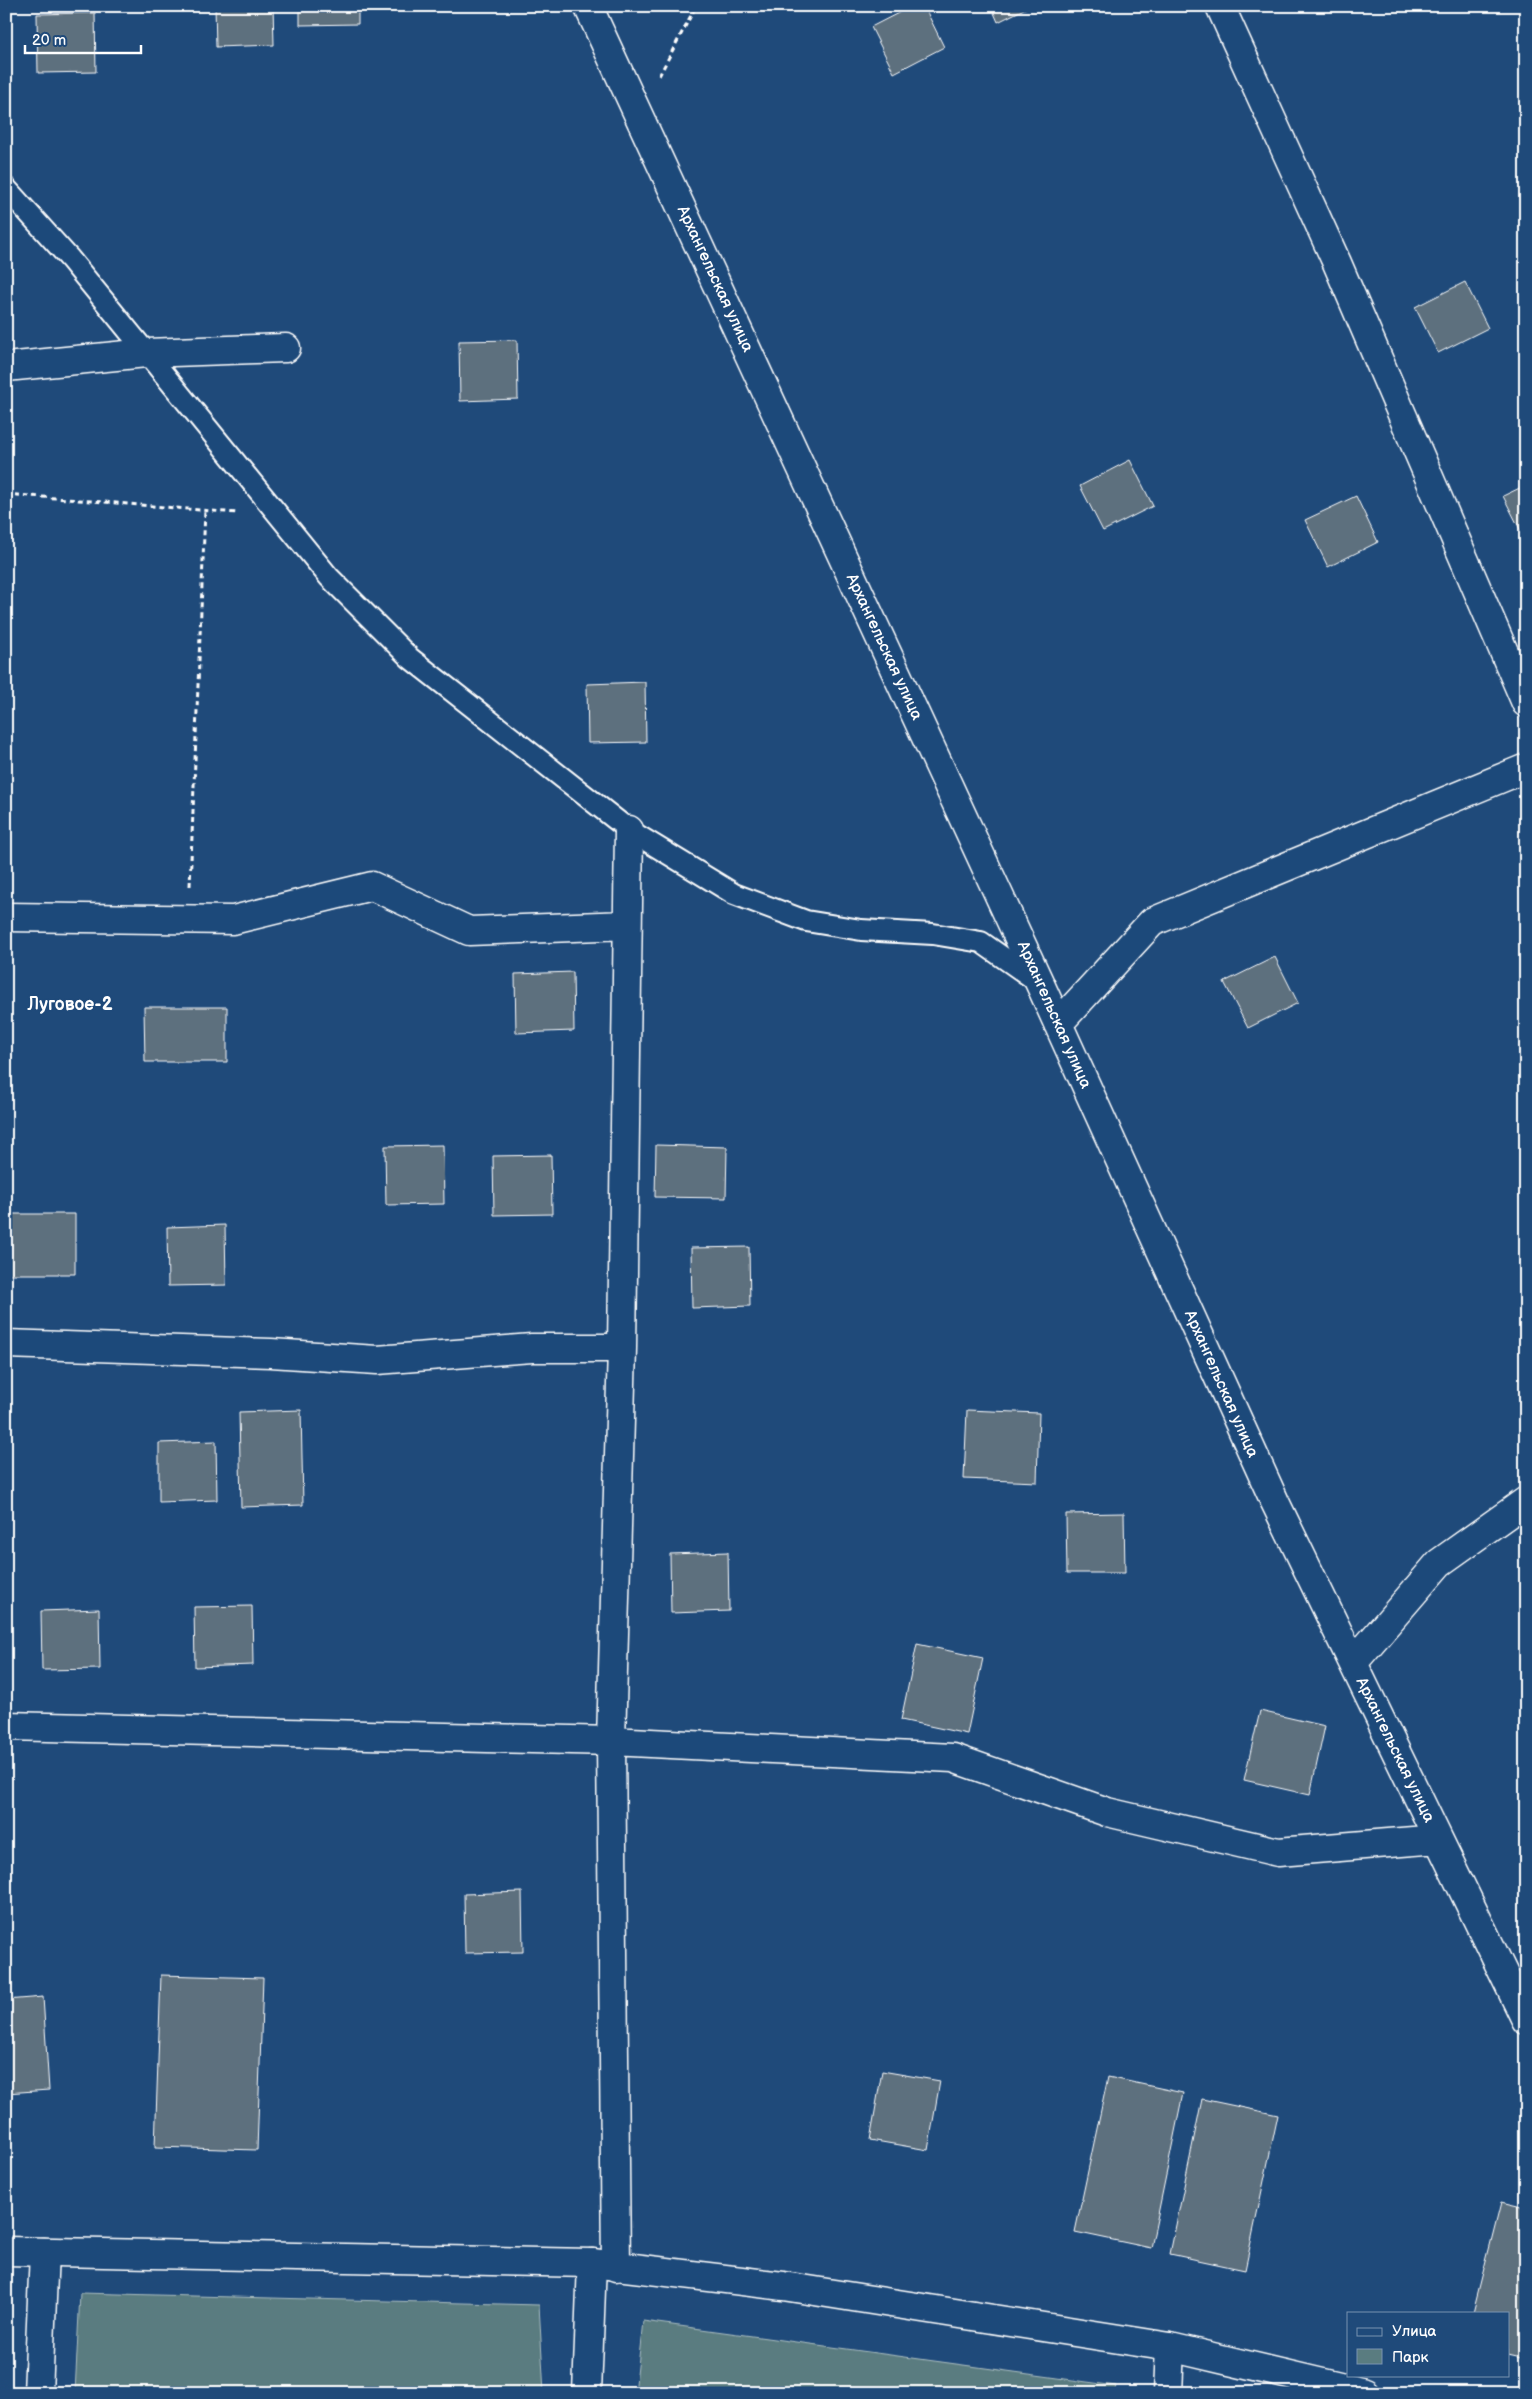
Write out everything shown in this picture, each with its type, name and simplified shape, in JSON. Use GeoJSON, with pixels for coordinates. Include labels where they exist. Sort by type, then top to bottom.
{"type":"FeatureCollection","features":[{"type":"Feature","properties":{"kind":"street","name":"Архангельская улица"},"geometry":{"type":"LineString","coordinates":[[588,6],[1040,984],[1275,1502],[1526,2020]]}},
{"type":"Feature","properties":{"kind":"street"},"geometry":{"type":"LineString","coordinates":[[1220,6],[1337,263],[1526,703]]}},
{"type":"Feature","properties":{"kind":"street"},"geometry":{"type":"LineString","coordinates":[[6,367],[146,353],[286,348]]}},
{"type":"Feature","properties":{"kind":"street"},"geometry":{"type":"LineString","coordinates":[[1058,1024],[1152,922],[1526,768]]}},
{"type":"Feature","properties":{"kind":"street"},"geometry":{"type":"LineString","coordinates":[[587,2393],[604,2265],[611,1741],[622,1348],[629,830]]}},
{"type":"Feature","properties":{"kind":"street"},"geometry":{"type":"LineString","coordinates":[[6,917],[233,920],[372,886],[469,931],[627,925]]}},
{"type":"Feature","properties":{"kind":"street"},"geometry":{"type":"LineString","coordinates":[[6,1344],[271,1352],[377,1360],[532,1348],[622,1348]]}},
{"type":"Feature","properties":{"kind":"street"},"geometry":{"type":"LineString","coordinates":[[1353,1662],[1439,1563],[1526,1501]]}},
{"type":"Feature","properties":{"kind":"street"},"geometry":{"type":"LineString","coordinates":[[6,1726],[611,1741],[953,1758],[1107,1812],[1278,1852],[1438,1838]]}},
{"type":"Feature","properties":{"kind":"street"},"geometry":{"type":"LineString","coordinates":[[6,2252],[604,2265],[783,2286],[1170,2348],[1365,2393]]}},
{"type":"Feature","properties":{"kind":"street"},"geometry":{"type":"LineString","coordinates":[[38,2393],[44,2252]]}},
{"type":"Feature","properties":{"kind":"street"},"geometry":{"type":"LineString","coordinates":[[1168,2393],[1170,2348]]}},
{"type":"Feature","properties":{"kind":"lane"},"geometry":{"type":"LineString","coordinates":[[6,188],[70,259],[329,577],[410,658],[629,830],[734,894],[806,921],[861,930],[933,934],[981,942],[1040,984]]}},
{"type":"Feature","properties":{"kind":"path"},"geometry":{"type":"LineString","coordinates":[[638,114],[696,6]]}},
{"type":"Feature","properties":{"kind":"path"},"geometry":{"type":"LineString","coordinates":[[6,494],[280,516]]}},
{"type":"Feature","properties":{"kind":"path"},"geometry":{"type":"LineString","coordinates":[[189,919],[205,510]]}},
{"type":"Feature","properties":{"kind":"green space"},"geometry":{"type":"Polygon","coordinates":[[[80,2293],[539,2305],[544,2393],[75,2393],[80,2293]]]}},
{"type":"Feature","properties":{"kind":"green space"},"geometry":{"type":"Polygon","coordinates":[[[643,2321],[1116,2386],[1114,2393],[635,2393],[643,2321]]]}},
{"type":"Feature","properties":{"kind":"building"},"geometry":{"type":"Polygon","coordinates":[[[215,6],[273,6],[274,45],[216,47],[215,6]]]}},
{"type":"Feature","properties":{"kind":"building"},"geometry":{"type":"Polygon","coordinates":[[[300,6],[358,6],[358,24],[300,25],[300,6]]]}},
{"type":"Feature","properties":{"kind":"building"},"geometry":{"type":"Polygon","coordinates":[[[912,6],[924,6],[944,47],[894,73],[871,27],[912,6]]]}},
{"type":"Feature","properties":{"kind":"building"},"geometry":{"type":"Polygon","coordinates":[[[991,6],[1030,6],[998,22],[991,6]]]}},
{"type":"Feature","properties":{"kind":"building"},"geometry":{"type":"Polygon","coordinates":[[[95,13],[96,72],[38,73],[37,14],[95,13]]]}},
{"type":"Feature","properties":{"kind":"building"},"geometry":{"type":"Polygon","coordinates":[[[1465,282],[1488,328],[1438,353],[1415,307],[1465,282]]]}},
{"type":"Feature","properties":{"kind":"building"},"geometry":{"type":"Polygon","coordinates":[[[517,340],[518,399],[460,401],[459,341],[517,340]]]}},
{"type":"Feature","properties":{"kind":"building"},"geometry":{"type":"Polygon","coordinates":[[[1130,460],[1153,506],[1103,531],[1080,486],[1130,460]]]}},
{"type":"Feature","properties":{"kind":"building"},"geometry":{"type":"Polygon","coordinates":[[[1526,485],[1526,541],[1503,496],[1526,485]]]}},
{"type":"Feature","properties":{"kind":"building"},"geometry":{"type":"Polygon","coordinates":[[[1356,496],[1378,542],[1328,567],[1305,520],[1356,496]]]}},
{"type":"Feature","properties":{"kind":"building"},"geometry":{"type":"Polygon","coordinates":[[[645,682],[646,742],[588,743],[587,684],[645,682]]]}},
{"type":"Feature","properties":{"kind":"building"},"geometry":{"type":"Polygon","coordinates":[[[1275,957],[1298,1003],[1248,1028],[1224,982],[1275,957]]]}},
{"type":"Feature","properties":{"kind":"building"},"geometry":{"type":"Polygon","coordinates":[[[573,972],[574,1031],[516,1033],[515,974],[573,972]]]}},
{"type":"Feature","properties":{"kind":"building"},"geometry":{"type":"Polygon","coordinates":[[[144,1007],[227,1007],[227,1062],[145,1062],[144,1007]]]}},
{"type":"Feature","properties":{"kind":"building"},"geometry":{"type":"Polygon","coordinates":[[[443,1145],[444,1204],[386,1205],[385,1146],[443,1145]]]}},
{"type":"Feature","properties":{"kind":"building"},"geometry":{"type":"Polygon","coordinates":[[[656,1145],[727,1147],[726,1198],[655,1197],[656,1145]]]}},
{"type":"Feature","properties":{"kind":"building"},"geometry":{"type":"Polygon","coordinates":[[[551,1155],[552,1214],[494,1215],[493,1156],[551,1155]]]}},
{"type":"Feature","properties":{"kind":"building"},"geometry":{"type":"Polygon","coordinates":[[[6,1214],[75,1214],[75,1274],[6,1274],[6,1214]]]}},
{"type":"Feature","properties":{"kind":"building"},"geometry":{"type":"Polygon","coordinates":[[[225,1225],[226,1285],[168,1286],[167,1227],[225,1225]]]}},
{"type":"Feature","properties":{"kind":"building"},"geometry":{"type":"Polygon","coordinates":[[[749,1247],[750,1306],[692,1308],[691,1248],[749,1247]]]}},
{"type":"Feature","properties":{"kind":"building"},"geometry":{"type":"Polygon","coordinates":[[[301,1410],[303,1505],[241,1507],[239,1412],[301,1410]]]}},
{"type":"Feature","properties":{"kind":"building"},"geometry":{"type":"Polygon","coordinates":[[[967,1410],[1039,1413],[1037,1482],[964,1479],[967,1410]]]}},
{"type":"Feature","properties":{"kind":"building"},"geometry":{"type":"Polygon","coordinates":[[[216,1441],[217,1500],[159,1502],[159,1443],[216,1441]]]}},
{"type":"Feature","properties":{"kind":"building"},"geometry":{"type":"Polygon","coordinates":[[[1124,1513],[1125,1573],[1067,1573],[1066,1514],[1124,1513]]]}},
{"type":"Feature","properties":{"kind":"building"},"geometry":{"type":"Polygon","coordinates":[[[728,1552],[729,1611],[671,1613],[670,1554],[728,1552]]]}},
{"type":"Feature","properties":{"kind":"building"},"geometry":{"type":"Polygon","coordinates":[[[252,1606],[253,1665],[195,1667],[194,1607],[252,1606]]]}},
{"type":"Feature","properties":{"kind":"building"},"geometry":{"type":"Polygon","coordinates":[[[99,1609],[100,1669],[42,1670],[41,1611],[99,1609]]]}},
{"type":"Feature","properties":{"kind":"building"},"geometry":{"type":"Polygon","coordinates":[[[917,1644],[983,1658],[967,1734],[901,1720],[917,1644]]]}},
{"type":"Feature","properties":{"kind":"building"},"geometry":{"type":"Polygon","coordinates":[[[1260,1711],[1325,1726],[1310,1795],[1244,1780],[1260,1711]]]}},
{"type":"Feature","properties":{"kind":"building"},"geometry":{"type":"Polygon","coordinates":[[[522,1892],[523,1952],[465,1953],[464,1894],[522,1892]]]}},
{"type":"Feature","properties":{"kind":"building"},"geometry":{"type":"Polygon","coordinates":[[[161,1975],[263,1978],[257,2150],[155,2147],[161,1975]]]}},
{"type":"Feature","properties":{"kind":"building"},"geometry":{"type":"Polygon","coordinates":[[[43,1997],[49,2090],[6,2093],[6,2000],[43,1997]]]}},
{"type":"Feature","properties":{"kind":"building"},"geometry":{"type":"Polygon","coordinates":[[[882,2071],[940,2081],[928,2150],[870,2140],[882,2071]]]}},
{"type":"Feature","properties":{"kind":"building"},"geometry":{"type":"Polygon","coordinates":[[[1108,2077],[1183,2093],[1151,2248],[1075,2232],[1108,2077]]]}},
{"type":"Feature","properties":{"kind":"building"},"geometry":{"type":"Polygon","coordinates":[[[1202,2099],[1278,2115],[1245,2270],[1170,2254],[1202,2099]]]}},
{"type":"Feature","properties":{"kind":"building"},"geometry":{"type":"Polygon","coordinates":[[[1501,2202],[1526,2208],[1526,2358],[1510,2354],[1510,2312],[1473,2312],[1501,2202]]]}},
{"type":"Feature","properties":{"kind":"district","name":"Луговое-2"},"geometry":{"type":"Point","coordinates":[70,1004]}}]}
